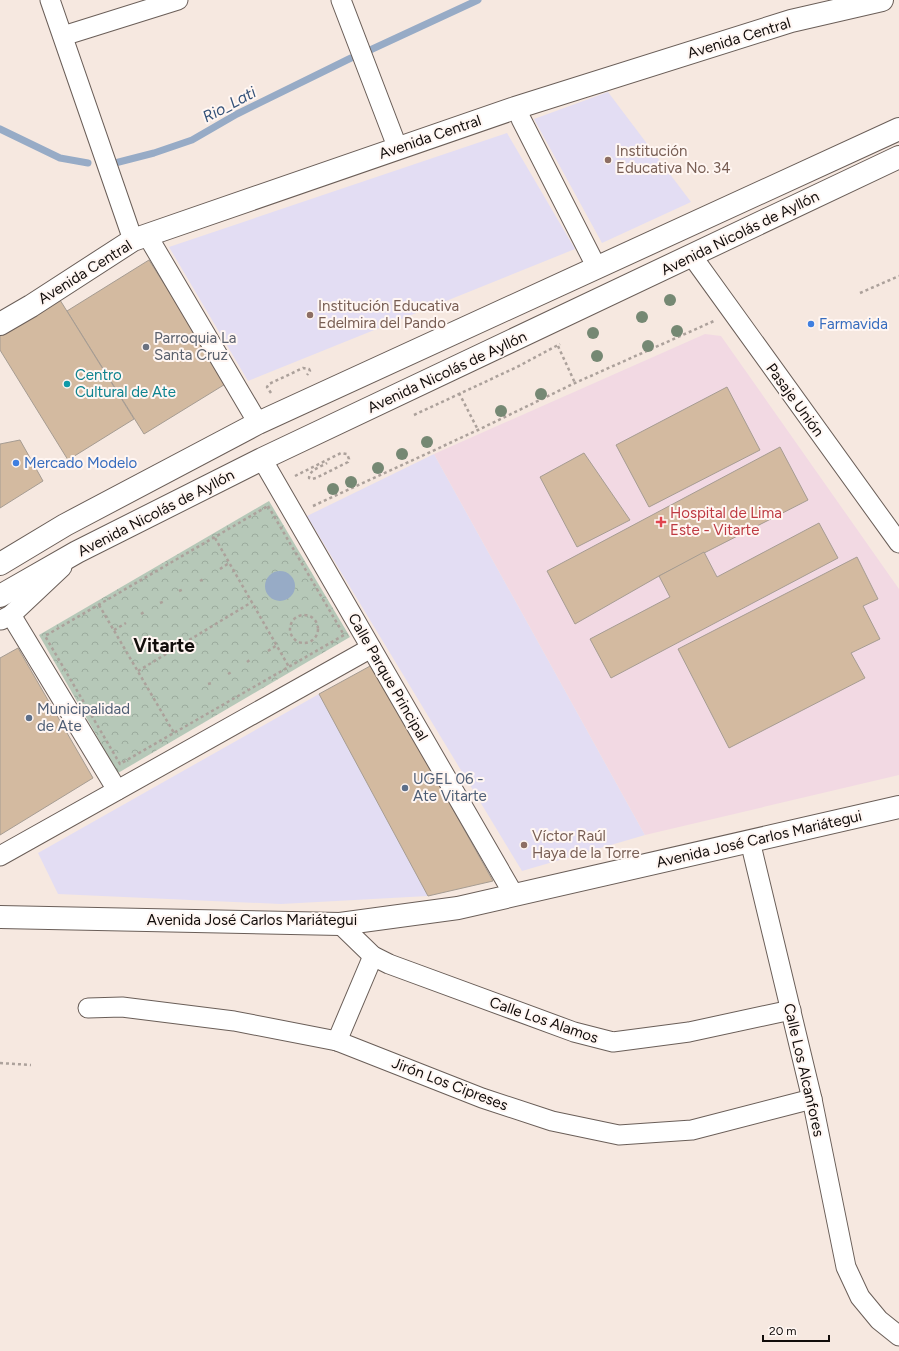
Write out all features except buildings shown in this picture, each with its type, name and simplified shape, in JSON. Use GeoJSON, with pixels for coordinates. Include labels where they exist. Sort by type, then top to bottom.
{"type":"FeatureCollection","features":[{"type":"Feature","properties":{"kind":"main road","name":"Avenida Central"},"geometry":{"type":"LineString","coordinates":[[0,324],[32,306],[140,238],[523,106],[791,21],[882,0]]}},
{"type":"Feature","properties":{"kind":"main road","name":"Avenida Nicolás de Ayllón"},"geometry":{"type":"LineString","coordinates":[[0,564],[65,525],[258,423],[899,128]]}},
{"type":"Feature","properties":{"kind":"main road","name":"Avenida Nicolás de Ayllón"},"geometry":{"type":"LineString","coordinates":[[0,596],[77,552],[262,459],[899,157]]}},
{"type":"Feature","properties":{"kind":"main road","name":"Avenida José Carlos Mariátegui"},"geometry":{"type":"LineString","coordinates":[[0,917],[340,924],[458,908],[899,807]]}},
{"type":"Feature","properties":{"kind":"street"},"geometry":{"type":"LineString","coordinates":[[50,0],[140,238],[258,423]]}},
{"type":"Feature","properties":{"kind":"street"},"geometry":{"type":"LineString","coordinates":[[63,36],[178,0]]}},
{"type":"Feature","properties":{"kind":"street"},"geometry":{"type":"LineString","coordinates":[[341,0],[398,148]]}},
{"type":"Feature","properties":{"kind":"street"},"geometry":{"type":"LineString","coordinates":[[521,119],[597,268]]}},
{"type":"Feature","properties":{"kind":"street","name":"Pasaje Unión"},"geometry":{"type":"LineString","coordinates":[[692,256],[899,543]]}},
{"type":"Feature","properties":{"kind":"street","name":"Calle Parque Principal"},"geometry":{"type":"LineString","coordinates":[[262,459],[514,895]]}},
{"type":"Feature","properties":{"kind":"street"},"geometry":{"type":"LineString","coordinates":[[0,556],[65,525]]}},
{"type":"Feature","properties":{"kind":"street"},"geometry":{"type":"LineString","coordinates":[[77,552],[5,618],[117,790]]}},
{"type":"Feature","properties":{"kind":"street"},"geometry":{"type":"LineString","coordinates":[[0,856],[371,648]]}},
{"type":"Feature","properties":{"kind":"street","name":"Calle Los Alcanfores"},"geometry":{"type":"LineString","coordinates":[[750,841],[812,1100],[846,1267],[860,1297],[879,1320],[899,1336]]}},
{"type":"Feature","properties":{"kind":"street","name":"Calle Los Alamos"},"geometry":{"type":"LineString","coordinates":[[340,924],[372,956],[574,1032],[613,1042],[688,1032],[791,1010]]}},
{"type":"Feature","properties":{"kind":"street"},"geometry":{"type":"LineString","coordinates":[[337,1041],[372,956]]}},
{"type":"Feature","properties":{"kind":"street","name":"Jirón Los Cipreses"},"geometry":{"type":"LineString","coordinates":[[88,1008],[122,1007],[234,1020],[337,1041],[482,1098],[552,1121],[619,1135],[692,1130],[812,1100]]}},
{"type":"Feature","properties":{"kind":"path"},"geometry":{"type":"LineString","coordinates":[[860,293],[899,276]]}},
{"type":"Feature","properties":{"kind":"path"},"geometry":{"type":"LineString","coordinates":[[306,509],[478,430],[575,383],[719,319]]}},
{"type":"Feature","properties":{"kind":"path"},"geometry":{"type":"LineString","coordinates":[[558,346],[575,383]]}},
{"type":"Feature","properties":{"kind":"path"},"geometry":{"type":"LineString","coordinates":[[271,393],[267,387],[269,384],[303,368],[309,369],[309,374],[303,377]]}},
{"type":"Feature","properties":{"kind":"path"},"geometry":{"type":"LineString","coordinates":[[459,394],[478,430]]}},
{"type":"Feature","properties":{"kind":"path"},"geometry":{"type":"LineString","coordinates":[[291,478],[341,453],[347,454],[349,459],[348,462],[316,478],[310,478],[309,474],[312,471],[327,463]]}},
{"type":"Feature","properties":{"kind":"path"},"geometry":{"type":"LineString","coordinates":[[268,506],[344,635],[120,764],[45,636],[215,538],[268,506]]}},
{"type":"Feature","properties":{"kind":"path"},"geometry":{"type":"LineString","coordinates":[[215,538],[289,667]]}},
{"type":"Feature","properties":{"kind":"path"},"geometry":{"type":"LineString","coordinates":[[220,569],[230,563]]}},
{"type":"Feature","properties":{"kind":"path"},"geometry":{"type":"LineString","coordinates":[[200,581],[205,578]]}},
{"type":"Feature","properties":{"kind":"path"},"geometry":{"type":"LineString","coordinates":[[179,591],[184,589]]}},
{"type":"Feature","properties":{"kind":"path"},"geometry":{"type":"LineString","coordinates":[[160,603],[165,600]]}},
{"type":"Feature","properties":{"kind":"path"},"geometry":{"type":"LineString","coordinates":[[138,671],[252,602]]}},
{"type":"Feature","properties":{"kind":"path"},"geometry":{"type":"LineString","coordinates":[[99,604],[174,733]]}},
{"type":"Feature","properties":{"kind":"path"},"geometry":{"type":"LineString","coordinates":[[140,614],[144,612]]}},
{"type":"Feature","properties":{"kind":"path"},"geometry":{"type":"LineString","coordinates":[[304,615],[312,618],[317,625],[317,634],[315,638],[307,642],[298,642],[291,635],[290,626],[295,618],[304,615]]}},
{"type":"Feature","properties":{"kind":"path"},"geometry":{"type":"LineString","coordinates":[[114,630],[126,623]]}},
{"type":"Feature","properties":{"kind":"path"},"geometry":{"type":"LineString","coordinates":[[268,651],[277,646]]}},
{"type":"Feature","properties":{"kind":"path"},"geometry":{"type":"LineString","coordinates":[[247,662],[252,659]]}},
{"type":"Feature","properties":{"kind":"path"},"geometry":{"type":"LineString","coordinates":[[228,674],[232,671]]}},
{"type":"Feature","properties":{"kind":"path"},"geometry":{"type":"LineString","coordinates":[[208,684],[212,683]]}},
{"type":"Feature","properties":{"kind":"path"},"geometry":{"type":"LineString","coordinates":[[0,1063],[31,1065]]}},
{"type":"Feature","properties":{"kind":"shaded area","name":"Institución Educativa No. 34"},"geometry":{"type":"Polygon","coordinates":[[[608,92],[691,202],[602,243],[534,119],[608,92]]]}},
{"type":"Feature","properties":{"kind":"shaded area","name":"Institución Educativa Edelmira del Pando"},"geometry":{"type":"Polygon","coordinates":[[[507,133],[575,249],[248,381],[169,247],[507,133]]]}},
{"type":"Feature","properties":{"kind":"shaded area","name":"Hospital de Lima Este - Vitarte"},"geometry":{"type":"Polygon","coordinates":[[[705,334],[721,336],[899,589],[899,775],[645,835],[434,454],[705,334]]]}},
{"type":"Feature","properties":{"kind":"shaded area"},"geometry":{"type":"Polygon","coordinates":[[[434,454],[645,835],[522,871],[307,516],[434,454]]]}},
{"type":"Feature","properties":{"kind":"shaded area"},"geometry":{"type":"Polygon","coordinates":[[[319,694],[428,896],[281,904],[58,894],[38,853],[319,694]]]}},
{"type":"Feature","properties":{"kind":"green space"},"geometry":{"type":"Polygon","coordinates":[[[269,501],[350,637],[118,773],[39,635],[269,501]]]}},
{"type":"Feature","properties":{"kind":"water"},"geometry":{"type":"Polygon","coordinates":[[[280,571],[286,572],[294,580],[294,592],[286,600],[280,601],[274,600],[266,592],[265,586],[266,580],[274,572],[280,571]]]}},
{"type":"Feature","properties":{"kind":"waterway","name":"Rio_Lati"},"geometry":{"type":"LineString","coordinates":[[368,51],[478,0]]}},
{"type":"Feature","properties":{"kind":"waterway","name":"Rio_Lati"},"geometry":{"type":"LineString","coordinates":[[115,163],[154,153],[192,140],[237,114],[351,58]]}},
{"type":"Feature","properties":{"kind":"waterway","name":"Rio_Lati"},"geometry":{"type":"LineString","coordinates":[[0,129],[60,158],[88,163]]}},
{"type":"Feature","properties":{"kind":"place","name":"Institución Educativa No. 34"},"geometry":{"type":"Point","coordinates":[608,160]}},
{"type":"Feature","properties":{"kind":"place","name":"Institución Educativa Edelmira del Pando"},"geometry":{"type":"Point","coordinates":[310,315]}},
{"type":"Feature","properties":{"kind":"place","name":"Farmavida"},"geometry":{"type":"Point","coordinates":[811,324]}},
{"type":"Feature","properties":{"kind":"place","name":"Parroquia La Santa Cruz"},"geometry":{"type":"Point","coordinates":[146,347]}},
{"type":"Feature","properties":{"kind":"place","name":"Centro Cultural de Ate"},"geometry":{"type":"Point","coordinates":[67,384]}},
{"type":"Feature","properties":{"kind":"place","name":"Mercado Modelo"},"geometry":{"type":"Point","coordinates":[16,463]}},
{"type":"Feature","properties":{"kind":"place","name":"Hospital de Lima Este - Vitarte"},"geometry":{"type":"Point","coordinates":[661,522]}},
{"type":"Feature","properties":{"kind":"place","name":"Municipalidad de Ate"},"geometry":{"type":"Point","coordinates":[29,718]}},
{"type":"Feature","properties":{"kind":"place","name":"UGEL 06 - Ate Vitarte"},"geometry":{"type":"Point","coordinates":[405,788]}},
{"type":"Feature","properties":{"kind":"place","name":"Víctor Raúl Haya de la Torre"},"geometry":{"type":"Point","coordinates":[524,845]}},
{"type":"Feature","properties":{"kind":"district","name":"Vitarte"},"geometry":{"type":"Point","coordinates":[164,645]}}]}
